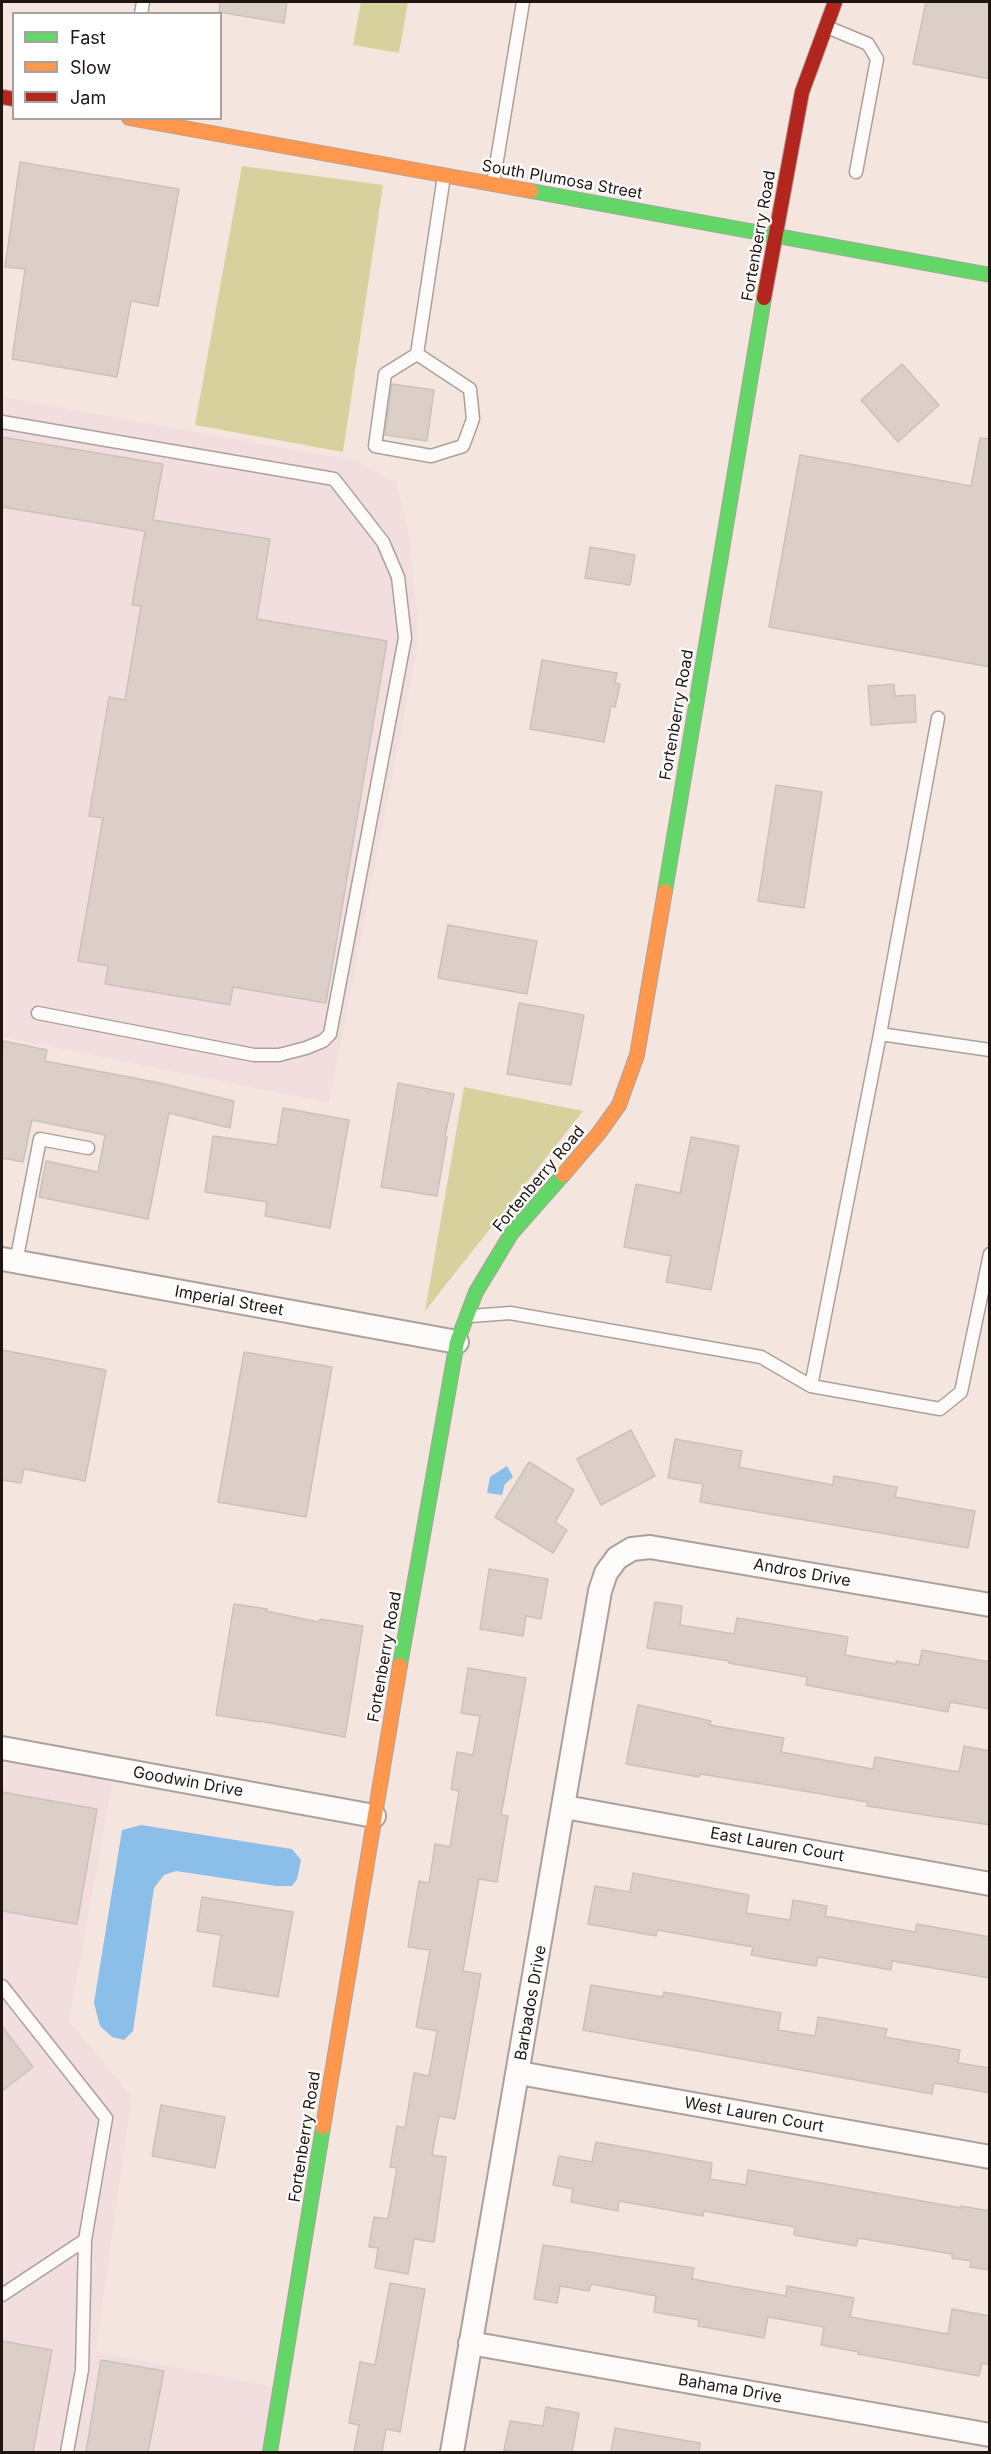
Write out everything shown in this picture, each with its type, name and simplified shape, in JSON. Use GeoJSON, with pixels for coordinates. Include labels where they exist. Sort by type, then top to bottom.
{"type":"FeatureCollection","features":[{"type":"Feature","properties":{"kind":"street","name":"Fortenberry Road"},"geometry":{"type":"LineString","coordinates":[[270,2452],[374,1816],[457,1342],[476,1292],[511,1234],[599,1133],[619,1105],[637,1054],[775,235],[802,92],[835,2]]}},
{"type":"Feature","properties":{"kind":"street","name":"South Plumosa Street"},"geometry":{"type":"LineString","coordinates":[[140,120],[990,274]]}},
{"type":"Feature","properties":{"kind":"street","name":"Imperial Street"},"geometry":{"type":"LineString","coordinates":[[8,1261],[457,1342]]}},
{"type":"Feature","properties":{"kind":"street","name":"Andros Drive"},"geometry":{"type":"LineString","coordinates":[[616,1558],[632,1549],[650,1547],[990,1605]]}},
{"type":"Feature","properties":{"kind":"street","name":"Barbados Drive"},"geometry":{"type":"LineString","coordinates":[[452,2452],[565,1807],[600,1591],[606,1573],[616,1558]]}},
{"type":"Feature","properties":{"kind":"street","name":"Goodwin Drive"},"geometry":{"type":"LineString","coordinates":[[2,1748],[374,1816]]}},
{"type":"Feature","properties":{"kind":"street","name":"East Lauren Court"},"geometry":{"type":"LineString","coordinates":[[565,1807],[990,1884]]}},
{"type":"Feature","properties":{"kind":"street","name":"West Lauren Court"},"geometry":{"type":"LineString","coordinates":[[519,2073],[990,2157]]}},
{"type":"Feature","properties":{"kind":"street","name":"Bahama Drive"},"geometry":{"type":"LineString","coordinates":[[470,2343],[990,2435]]}},
{"type":"Feature","properties":{"kind":"lane"},"geometry":{"type":"LineString","coordinates":[[493,184],[523,2]]}},
{"type":"Feature","properties":{"kind":"lane"},"geometry":{"type":"LineString","coordinates":[[826,26],[868,44],[877,58],[856,172]]}},
{"type":"Feature","properties":{"kind":"lane"},"geometry":{"type":"LineString","coordinates":[[417,354],[470,389],[473,418],[464,446],[431,456],[375,446],[385,374],[417,354],[445,175]]}},
{"type":"Feature","properties":{"kind":"lane"},"geometry":{"type":"LineString","coordinates":[[2,422],[334,479],[383,542],[399,578],[405,638],[330,1034],[323,1041],[306,1048],[279,1055],[254,1055],[38,1013]]}},
{"type":"Feature","properties":{"kind":"lane"},"geometry":{"type":"LineString","coordinates":[[811,1386],[880,1034],[938,718]]}},
{"type":"Feature","properties":{"kind":"lane"},"geometry":{"type":"LineString","coordinates":[[880,1034],[990,1050]]}},
{"type":"Feature","properties":{"kind":"lane"},"geometry":{"type":"LineString","coordinates":[[8,1261],[40,1139],[88,1148]]}},
{"type":"Feature","properties":{"kind":"lane"},"geometry":{"type":"LineString","coordinates":[[466,1317],[510,1313],[761,1357],[811,1386],[940,1409],[961,1392],[990,1254]]}},
{"type":"Feature","properties":{"kind":"lane"},"geometry":{"type":"LineString","coordinates":[[2,1986],[106,2118],[85,2240],[82,2370],[67,2452]]}},
{"type":"Feature","properties":{"kind":"lane"},"geometry":{"type":"LineString","coordinates":[[2,2295],[85,2240]]}},
{"type":"Feature","properties":{"kind":"shaded area"},"geometry":{"type":"Polygon","coordinates":[[[361,2],[408,2],[399,53],[353,45],[361,2]]]}},
{"type":"Feature","properties":{"kind":"shaded area"},"geometry":{"type":"Polygon","coordinates":[[[242,166],[383,185],[343,452],[195,425],[242,166]]]}},
{"type":"Feature","properties":{"kind":"shaded area"},"geometry":{"type":"Polygon","coordinates":[[[2,397],[358,461],[397,483],[408,530],[418,620],[417,650],[329,1103],[2,1037],[2,397]]]}},
{"type":"Feature","properties":{"kind":"shaded area"},"geometry":{"type":"Polygon","coordinates":[[[464,1087],[583,1111],[425,1311],[464,1087]]]}},
{"type":"Feature","properties":{"kind":"shaded area"},"geometry":{"type":"Polygon","coordinates":[[[2,1750],[115,1769],[69,2021],[132,2096],[96,2351],[280,2388],[269,2452],[2,2452],[2,1750]]]}},
{"type":"Feature","properties":{"kind":"water"},"geometry":{"type":"Polygon","coordinates":[[[507,1466],[513,1477],[505,1484],[502,1495],[487,1493],[490,1477],[507,1466]]]}},
{"type":"Feature","properties":{"kind":"water"},"geometry":{"type":"Polygon","coordinates":[[[141,1825],[292,1849],[301,1860],[297,1879],[292,1886],[276,1886],[176,1871],[164,1875],[154,1888],[133,2031],[124,2040],[112,2037],[100,2026],[94,2003],[122,1830],[141,1825]]]}},
{"type":"Feature","properties":{"kind":"building"},"geometry":{"type":"Polygon","coordinates":[[[220,2],[287,2],[284,23],[219,12],[220,2]]]}},
{"type":"Feature","properties":{"kind":"building"},"geometry":{"type":"Polygon","coordinates":[[[926,2],[990,2],[990,79],[913,64],[926,2]]]}},
{"type":"Feature","properties":{"kind":"building"},"geometry":{"type":"Polygon","coordinates":[[[20,162],[179,189],[158,306],[131,301],[117,377],[12,359],[25,269],[5,267],[20,162]]]}},
{"type":"Feature","properties":{"kind":"building"},"geometry":{"type":"Polygon","coordinates":[[[902,364],[939,405],[898,442],[861,400],[902,364]]]}},
{"type":"Feature","properties":{"kind":"building"},"geometry":{"type":"Polygon","coordinates":[[[392,384],[434,390],[427,441],[385,435],[392,384]]]}},
{"type":"Feature","properties":{"kind":"building"},"geometry":{"type":"Polygon","coordinates":[[[2,437],[163,464],[153,520],[270,539],[257,619],[387,641],[326,1003],[233,987],[230,1005],[105,984],[108,966],[78,961],[103,818],[89,816],[109,697],[125,700],[141,606],[132,605],[145,531],[2,507],[2,437]]]}},
{"type":"Feature","properties":{"kind":"building"},"geometry":{"type":"Polygon","coordinates":[[[980,438],[990,439],[990,667],[769,627],[800,455],[971,486],[980,438]]]}},
{"type":"Feature","properties":{"kind":"building"},"geometry":{"type":"Polygon","coordinates":[[[590,547],[635,555],[630,585],[585,578],[590,547]]]}},
{"type":"Feature","properties":{"kind":"building"},"geometry":{"type":"Polygon","coordinates":[[[542,660],[617,673],[615,683],[620,684],[615,707],[611,706],[604,742],[530,729],[542,660]]]}},
{"type":"Feature","properties":{"kind":"building"},"geometry":{"type":"Polygon","coordinates":[[[894,684],[895,696],[915,695],[916,722],[871,725],[868,686],[894,684]]]}},
{"type":"Feature","properties":{"kind":"building"},"geometry":{"type":"Polygon","coordinates":[[[776,785],[822,792],[804,908],[758,901],[776,785]]]}},
{"type":"Feature","properties":{"kind":"building"},"geometry":{"type":"Polygon","coordinates":[[[448,925],[537,941],[527,994],[438,978],[448,925]]]}},
{"type":"Feature","properties":{"kind":"building"},"geometry":{"type":"Polygon","coordinates":[[[519,1003],[584,1015],[571,1085],[507,1074],[519,1003]]]}},
{"type":"Feature","properties":{"kind":"building"},"geometry":{"type":"Polygon","coordinates":[[[4,1041],[47,1050],[45,1061],[160,1083],[234,1101],[230,1128],[169,1113],[148,1219],[39,1197],[46,1161],[98,1172],[105,1135],[32,1120],[23,1162],[2,1158],[4,1041]]]}},
{"type":"Feature","properties":{"kind":"building"},"geometry":{"type":"Polygon","coordinates":[[[398,1083],[454,1094],[445,1136],[447,1137],[437,1196],[381,1187],[398,1083]]]}},
{"type":"Feature","properties":{"kind":"building"},"geometry":{"type":"Polygon","coordinates":[[[283,1108],[349,1120],[330,1228],[265,1216],[267,1202],[205,1192],[213,1136],[277,1145],[283,1108]]]}},
{"type":"Feature","properties":{"kind":"building"},"geometry":{"type":"Polygon","coordinates":[[[691,1137],[739,1146],[711,1290],[666,1282],[671,1256],[624,1247],[636,1184],[680,1193],[691,1137]]]}},
{"type":"Feature","properties":{"kind":"building"},"geometry":{"type":"Polygon","coordinates":[[[2,1350],[106,1370],[85,1481],[24,1469],[21,1483],[2,1480],[2,1350]]]}},
{"type":"Feature","properties":{"kind":"building"},"geometry":{"type":"Polygon","coordinates":[[[244,1352],[332,1367],[306,1517],[218,1502],[244,1352]]]}},
{"type":"Feature","properties":{"kind":"building"},"geometry":{"type":"Polygon","coordinates":[[[631,1430],[655,1476],[601,1505],[577,1459],[631,1430]]]}},
{"type":"Feature","properties":{"kind":"building"},"geometry":{"type":"Polygon","coordinates":[[[675,1439],[742,1451],[739,1467],[833,1485],[834,1476],[897,1487],[895,1497],[975,1511],[968,1548],[700,1502],[703,1484],[668,1478],[675,1439]]]}},
{"type":"Feature","properties":{"kind":"building"},"geometry":{"type":"Polygon","coordinates":[[[529,1462],[574,1490],[555,1522],[567,1530],[553,1553],[495,1517],[529,1462]]]}},
{"type":"Feature","properties":{"kind":"building"},"geometry":{"type":"Polygon","coordinates":[[[489,1569],[548,1579],[541,1619],[526,1616],[523,1636],[480,1629],[489,1569]]]}},
{"type":"Feature","properties":{"kind":"building"},"geometry":{"type":"Polygon","coordinates":[[[655,1602],[682,1606],[680,1625],[734,1634],[737,1618],[848,1637],[845,1655],[896,1664],[896,1661],[919,1665],[922,1650],[990,1662],[990,1709],[950,1702],[948,1712],[806,1685],[807,1677],[729,1663],[729,1661],[647,1648],[655,1602]]]}},
{"type":"Feature","properties":{"kind":"building"},"geometry":{"type":"Polygon","coordinates":[[[234,1604],[267,1609],[266,1611],[319,1622],[320,1619],[363,1626],[345,1737],[216,1715],[234,1604]]]}},
{"type":"Feature","properties":{"kind":"building"},"geometry":{"type":"Polygon","coordinates":[[[468,1668],[526,1678],[501,1815],[508,1816],[497,1882],[479,1879],[463,1971],[481,1974],[455,2119],[439,2116],[432,2155],[446,2157],[434,2242],[414,2239],[408,2274],[375,2268],[378,2248],[369,2247],[374,2217],[388,2219],[397,2168],[390,2167],[397,2126],[405,2128],[414,2073],[429,2076],[437,2031],[416,2027],[430,1950],[408,1947],[419,1881],[429,1883],[435,1844],[450,1847],[459,1791],[451,1789],[457,1752],[473,1755],[480,1716],[461,1713],[468,1668]]]}},
{"type":"Feature","properties":{"kind":"building"},"geometry":{"type":"Polygon","coordinates":[[[638,1705],[711,1721],[710,1725],[784,1738],[781,1752],[873,1769],[875,1757],[959,1772],[964,1746],[990,1751],[990,1825],[867,1806],[867,1802],[775,1786],[700,1774],[699,1777],[626,1764],[638,1705]]]}},
{"type":"Feature","properties":{"kind":"building"},"geometry":{"type":"Polygon","coordinates":[[[2,1792],[97,1809],[77,1924],[2,1911],[2,1792]]]}},
{"type":"Feature","properties":{"kind":"building"},"geometry":{"type":"Polygon","coordinates":[[[633,1873],[749,1895],[746,1913],[790,1920],[793,1900],[827,1906],[825,1916],[915,1932],[917,1924],[990,1937],[990,1978],[892,1961],[891,1970],[818,1957],[816,1966],[751,1955],[753,1947],[657,1930],[656,1936],[588,1924],[595,1886],[630,1892],[633,1873]]]}},
{"type":"Feature","properties":{"kind":"building"},"geometry":{"type":"Polygon","coordinates":[[[202,1897],[293,1912],[278,1997],[213,1986],[221,1935],[197,1931],[202,1897]]]}},
{"type":"Feature","properties":{"kind":"building"},"geometry":{"type":"Polygon","coordinates":[[[591,1985],[663,1997],[664,1992],[781,2013],[778,2030],[815,2036],[818,2017],[887,2029],[885,2037],[960,2050],[958,2063],[990,2068],[990,2093],[934,2083],[932,2094],[583,2030],[591,1985]]]}},
{"type":"Feature","properties":{"kind":"building"},"geometry":{"type":"Polygon","coordinates":[[[2,2026],[33,2067],[2,2091],[2,2026]]]}},
{"type":"Feature","properties":{"kind":"building"},"geometry":{"type":"Polygon","coordinates":[[[161,2105],[225,2117],[215,2168],[152,2156],[161,2105]]]}},
{"type":"Feature","properties":{"kind":"building"},"geometry":{"type":"Polygon","coordinates":[[[596,2142],[712,2163],[710,2179],[746,2185],[748,2170],[961,2208],[961,2206],[990,2211],[990,2270],[970,2267],[971,2261],[952,2258],[952,2254],[858,2238],[856,2246],[794,2235],[795,2227],[704,2211],[703,2216],[619,2201],[618,2211],[571,2202],[573,2189],[553,2185],[559,2156],[592,2162],[596,2142]]]}},
{"type":"Feature","properties":{"kind":"building"},"geometry":{"type":"Polygon","coordinates":[[[543,2245],[694,2268],[692,2279],[786,2296],[787,2286],[854,2298],[850,2317],[948,2334],[952,2309],[990,2316],[990,2365],[982,2363],[979,2376],[858,2354],[859,2352],[821,2345],[824,2327],[768,2317],[764,2338],[698,2326],[699,2320],[654,2312],[656,2296],[591,2284],[589,2291],[560,2286],[557,2303],[534,2299],[543,2245]]]}},
{"type":"Feature","properties":{"kind":"building"},"geometry":{"type":"Polygon","coordinates":[[[390,2283],[425,2289],[400,2432],[386,2429],[382,2452],[354,2452],[359,2425],[349,2423],[360,2362],[375,2365],[390,2283]]]}},
{"type":"Feature","properties":{"kind":"building"},"geometry":{"type":"Polygon","coordinates":[[[2,2341],[52,2350],[33,2452],[2,2452],[2,2341]]]}},
{"type":"Feature","properties":{"kind":"building"},"geometry":{"type":"Polygon","coordinates":[[[101,2360],[164,2371],[148,2452],[86,2452],[101,2360]]]}},
{"type":"Feature","properties":{"kind":"building"},"geometry":{"type":"Polygon","coordinates":[[[546,2407],[579,2413],[572,2452],[504,2450],[510,2421],[543,2426],[546,2407]]]}},
{"type":"Feature","properties":{"kind":"building"},"geometry":{"type":"Polygon","coordinates":[[[615,2428],[700,2443],[699,2452],[611,2452],[615,2428]]]}},
{"type":"Feature","properties":{"kind":"traffic: fast"},"geometry":{"type":"LineString","coordinates":[[531,191],[990,275]]}},
{"type":"Feature","properties":{"kind":"traffic: fast"},"geometry":{"type":"LineString","coordinates":[[665,891],[764,298]]}},
{"type":"Feature","properties":{"kind":"traffic: fast"},"geometry":{"type":"LineString","coordinates":[[400,1665],[457,1342],[476,1292],[511,1234],[563,1175]]}},
{"type":"Feature","properties":{"kind":"traffic: fast"},"geometry":{"type":"LineString","coordinates":[[270,2452],[323,2127]]}},
{"type":"Feature","properties":{"kind":"traffic: slow"},"geometry":{"type":"LineString","coordinates":[[140,120],[531,191]]}},
{"type":"Feature","properties":{"kind":"traffic: slow"},"geometry":{"type":"LineString","coordinates":[[563,1175],[599,1133],[619,1105],[637,1055],[665,891]]}},
{"type":"Feature","properties":{"kind":"traffic: slow"},"geometry":{"type":"LineString","coordinates":[[323,2127],[400,1665]]}},
{"type":"Feature","properties":{"kind":"traffic: jam"},"geometry":{"type":"LineString","coordinates":[[764,298],[802,92],[835,2]]}},
{"type":"Feature","properties":{"kind":"traffic: jam"},"geometry":{"type":"LineString","coordinates":[[2,97],[12,99]]}}]}
